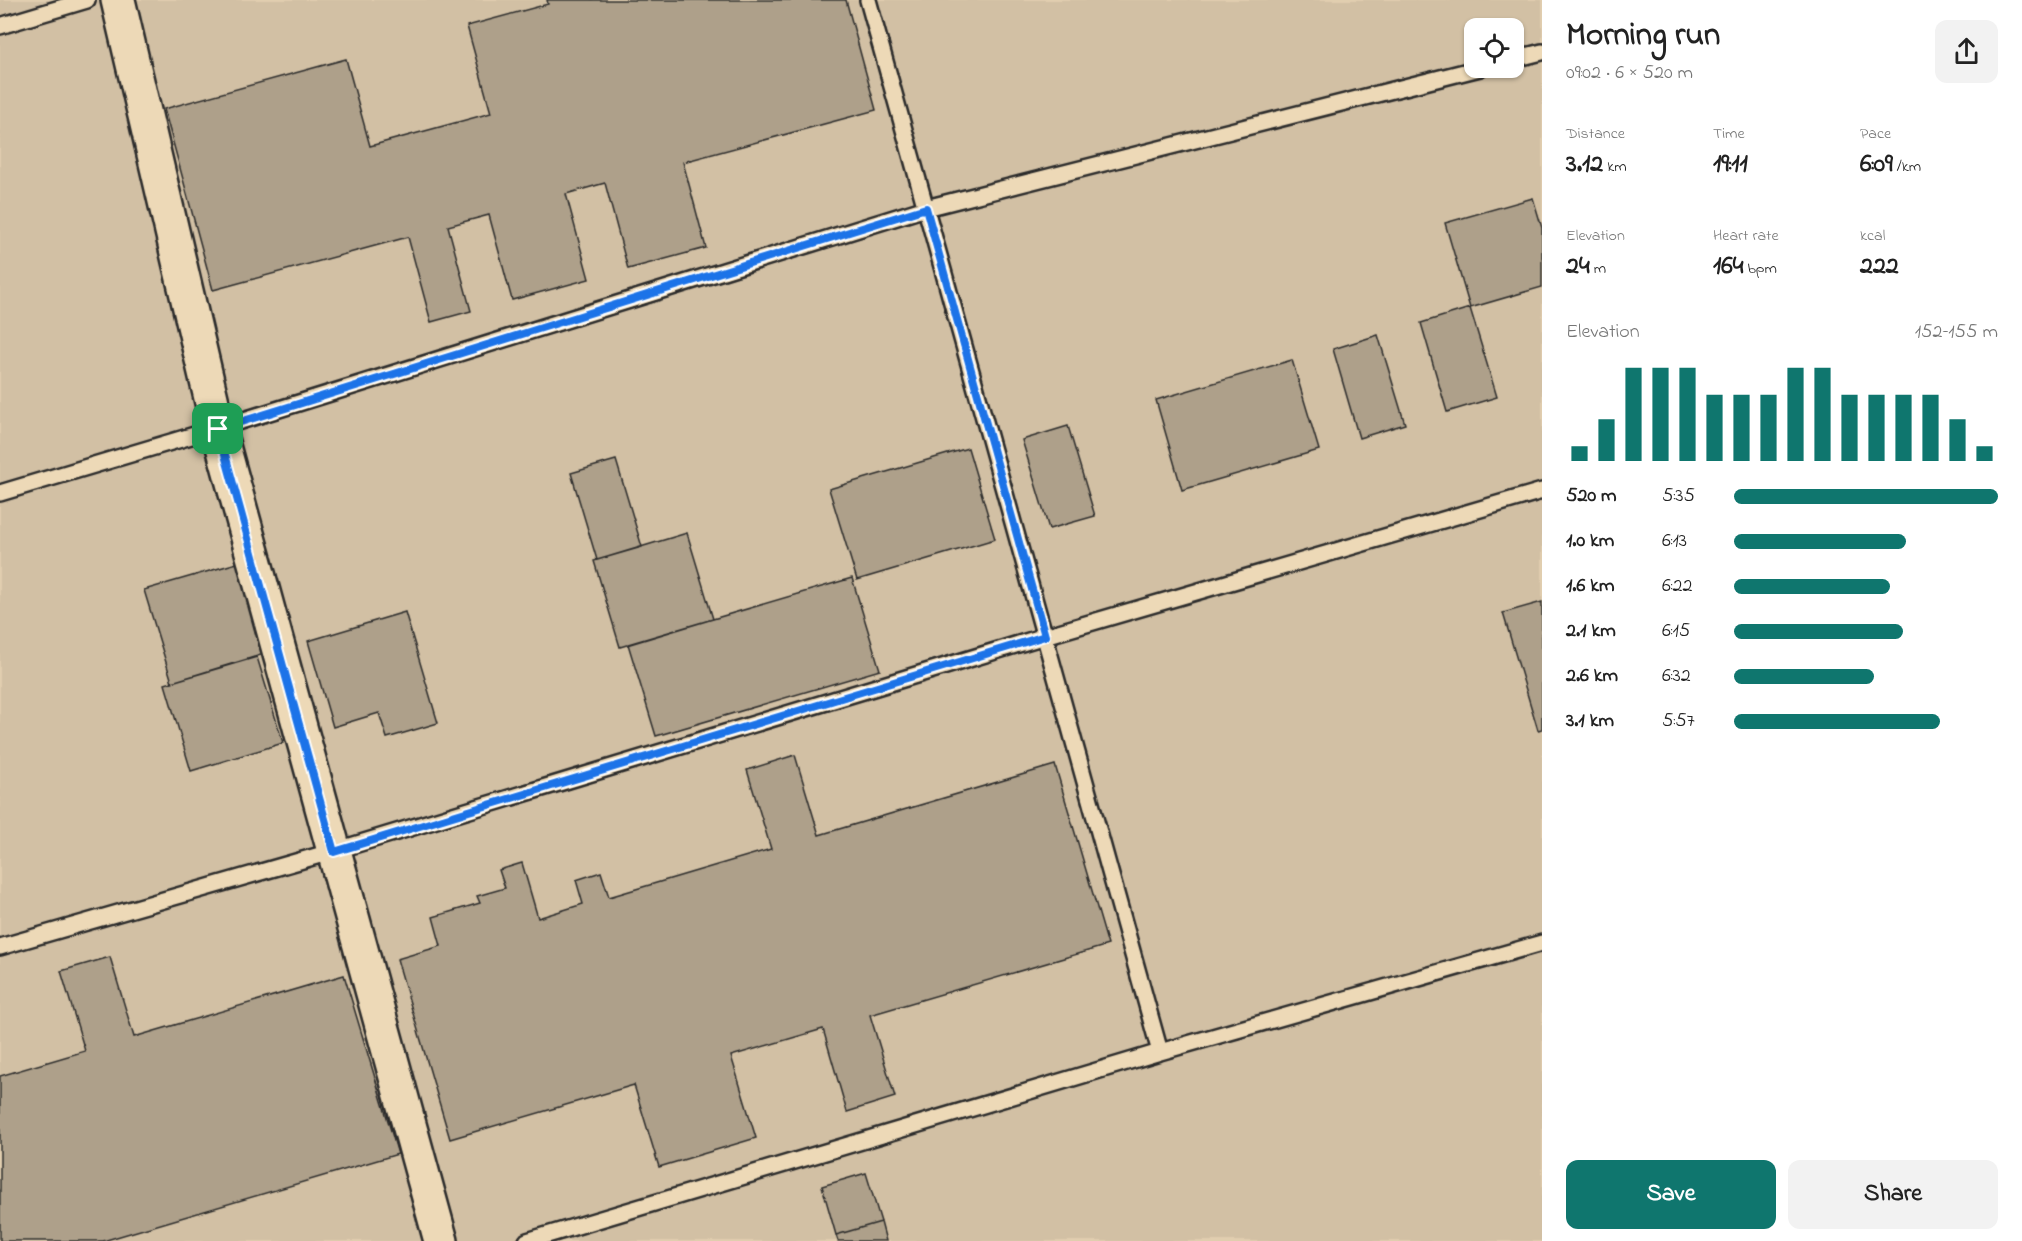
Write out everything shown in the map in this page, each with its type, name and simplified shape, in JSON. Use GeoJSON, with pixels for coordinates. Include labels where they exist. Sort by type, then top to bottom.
{"type":"FeatureCollection","features":[{"type":"Feature","properties":{"kind":"street"},"geometry":{"type":"LineString","coordinates":[[118,0],[218,429],[441,1241]]}},
{"type":"Feature","properties":{"kind":"lane"},"geometry":{"type":"LineString","coordinates":[[0,26],[87,0]]}},
{"type":"Feature","properties":{"kind":"lane"},"geometry":{"type":"LineString","coordinates":[[868,0],[1160,1052]]}},
{"type":"Feature","properties":{"kind":"lane"},"geometry":{"type":"LineString","coordinates":[[1524,56],[1542,52]]}},
{"type":"Feature","properties":{"kind":"lane"},"geometry":{"type":"LineString","coordinates":[[0,493],[218,429],[926,208],[1464,72]]}},
{"type":"Feature","properties":{"kind":"lane"},"geometry":{"type":"LineString","coordinates":[[0,946],[334,852],[1045,636],[1542,491]]}},
{"type":"Feature","properties":{"kind":"lane"},"geometry":{"type":"LineString","coordinates":[[527,1241],[1160,1052],[1542,943]]}},
{"type":"Feature","properties":{"kind":"shaded area"},"geometry":{"type":"Polygon","coordinates":[[[0,0],[1542,0],[1542,1241],[0,1241],[0,0]]]}},
{"type":"Feature","properties":{"kind":"building"},"geometry":{"type":"Polygon","coordinates":[[[547,0],[846,0],[876,110],[683,162],[706,248],[628,269],[605,183],[566,194],[589,279],[512,300],[489,215],[448,226],[471,311],[431,322],[408,237],[213,290],[164,109],[346,59],[370,146],[491,113],[467,26],[548,4],[547,0]]]}},
{"type":"Feature","properties":{"kind":"building"},"geometry":{"type":"Polygon","coordinates":[[[1533,198],[1542,228],[1542,287],[1470,308],[1445,223],[1533,198]]]}},
{"type":"Feature","properties":{"kind":"building"},"geometry":{"type":"Polygon","coordinates":[[[1470,308],[1497,397],[1447,412],[1421,323],[1470,308]]]}},
{"type":"Feature","properties":{"kind":"building"},"geometry":{"type":"Polygon","coordinates":[[[1378,335],[1405,424],[1359,438],[1333,349],[1378,335]]]}},
{"type":"Feature","properties":{"kind":"building"},"geometry":{"type":"Polygon","coordinates":[[[1292,360],[1319,450],[1182,490],[1156,400],[1292,360]]]}},
{"type":"Feature","properties":{"kind":"building"},"geometry":{"type":"Polygon","coordinates":[[[1068,426],[1095,516],[1049,529],[1022,440],[1068,426]]]}},
{"type":"Feature","properties":{"kind":"building"},"geometry":{"type":"Polygon","coordinates":[[[968,448],[995,539],[857,580],[829,489],[968,448]]]}},
{"type":"Feature","properties":{"kind":"building"},"geometry":{"type":"Polygon","coordinates":[[[616,460],[642,547],[597,560],[571,473],[616,460]]]}},
{"type":"Feature","properties":{"kind":"building"},"geometry":{"type":"Polygon","coordinates":[[[687,533],[713,619],[620,647],[594,561],[687,533]]]}},
{"type":"Feature","properties":{"kind":"building"},"geometry":{"type":"Polygon","coordinates":[[[237,563],[264,654],[172,682],[144,590],[237,563]]]}},
{"type":"Feature","properties":{"kind":"building"},"geometry":{"type":"Polygon","coordinates":[[[852,578],[880,670],[656,736],[628,644],[852,578]]]}},
{"type":"Feature","properties":{"kind":"building"},"geometry":{"type":"Polygon","coordinates":[[[1542,602],[1542,729],[1538,730],[1503,613],[1542,602]]]}},
{"type":"Feature","properties":{"kind":"building"},"geometry":{"type":"Polygon","coordinates":[[[405,612],[438,723],[387,738],[379,713],[333,727],[308,641],[405,612]]]}},
{"type":"Feature","properties":{"kind":"building"},"geometry":{"type":"Polygon","coordinates":[[[257,657],[283,743],[191,771],[165,684],[257,657]]]}},
{"type":"Feature","properties":{"kind":"building"},"geometry":{"type":"Polygon","coordinates":[[[795,755],[819,835],[1055,765],[1108,945],[870,1015],[895,1097],[847,1112],[823,1029],[731,1056],[756,1138],[659,1167],[634,1085],[450,1139],[397,959],[441,946],[433,917],[480,903],[477,896],[505,888],[499,870],[522,863],[538,918],[583,904],[576,880],[601,872],[609,897],[771,849],[747,770],[795,755]]]}},
{"type":"Feature","properties":{"kind":"building"},"geometry":{"type":"Polygon","coordinates":[[[110,957],[134,1037],[344,975],[398,1154],[103,1241],[0,1241],[0,1076],[85,1051],[61,971],[110,957]]]}},
{"type":"Feature","properties":{"kind":"building"},"geometry":{"type":"Polygon","coordinates":[[[866,1173],[881,1222],[836,1235],[822,1186],[866,1173]]]}},
{"type":"Feature","properties":{"kind":"building"},"geometry":{"type":"Polygon","coordinates":[[[881,1222],[886,1241],[838,1241],[836,1235],[881,1222]]]}},
{"type":"Feature","properties":{"kind":"route"},"geometry":{"type":"LineString","coordinates":[[926,208],[1045,636],[334,852],[218,429],[926,208]]}}]}
